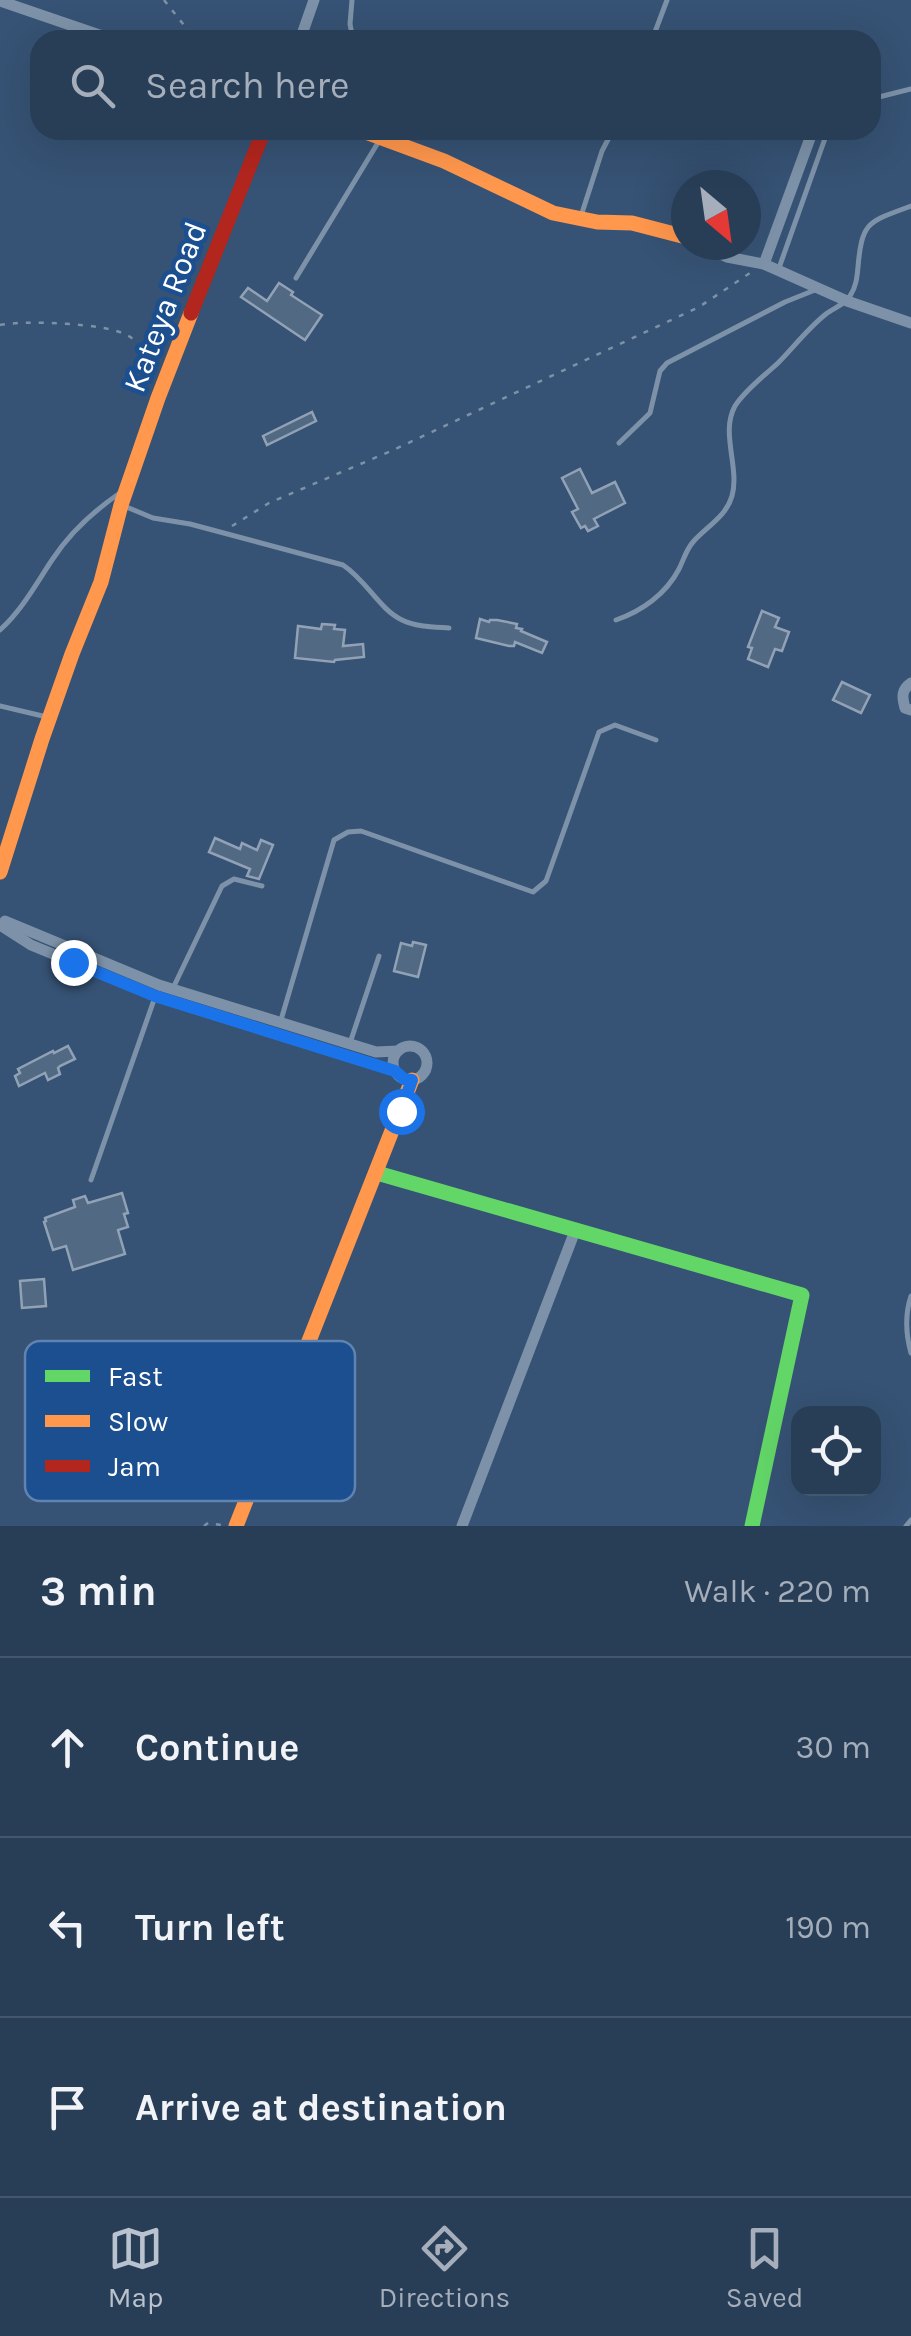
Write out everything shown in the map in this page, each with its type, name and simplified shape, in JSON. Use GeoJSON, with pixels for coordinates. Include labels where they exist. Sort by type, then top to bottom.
{"type":"FeatureCollection","features":[{"type":"Feature","properties":{"kind":"street"},"geometry":{"type":"LineString","coordinates":[[0,0],[86,30]]}},
{"type":"Feature","properties":{"kind":"street"},"geometry":{"type":"LineString","coordinates":[[304,30],[314,0]]}},
{"type":"Feature","properties":{"kind":"street","name":"Kateya Road"},"geometry":{"type":"LineString","coordinates":[[0,872],[72,654],[102,582],[127,488],[169,369],[260,140]]}},
{"type":"Feature","properties":{"kind":"street"},"geometry":{"type":"LineString","coordinates":[[386,140],[444,161],[553,213],[632,223],[671,233]]}},
{"type":"Feature","properties":{"kind":"street"},"geometry":{"type":"LineString","coordinates":[[764,264],[809,140]]}},
{"type":"Feature","properties":{"kind":"street"},"geometry":{"type":"LineString","coordinates":[[746,260],[911,323]]}},
{"type":"Feature","properties":{"kind":"street"},"geometry":{"type":"LineString","coordinates":[[911,682],[903,690],[902,698],[905,708],[911,710]]}},
{"type":"Feature","properties":{"kind":"street"},"geometry":{"type":"LineString","coordinates":[[0,921],[157,990],[348,1050],[376,1052],[415,1047],[426,1058],[424,1073],[412,1080],[404,1079],[395,1071],[348,1050],[280,1022],[173,989],[157,990]]}},
{"type":"Feature","properties":{"kind":"street"},"geometry":{"type":"LineString","coordinates":[[395,1071],[393,1063],[398,1051]]}},
{"type":"Feature","properties":{"kind":"street"},"geometry":{"type":"LineString","coordinates":[[309,1341],[412,1080]]}},
{"type":"Feature","properties":{"kind":"street"},"geometry":{"type":"LineString","coordinates":[[377,1172],[802,1294],[752,1526]]}},
{"type":"Feature","properties":{"kind":"street"},"geometry":{"type":"LineString","coordinates":[[462,1526],[575,1231]]}},
{"type":"Feature","properties":{"kind":"street"},"geometry":{"type":"LineString","coordinates":[[235,1526],[245,1501]]}},
{"type":"Feature","properties":{"kind":"lane"},"geometry":{"type":"LineString","coordinates":[[351,30],[352,0]]}},
{"type":"Feature","properties":{"kind":"lane"},"geometry":{"type":"LineString","coordinates":[[656,30],[666,0]]}},
{"type":"Feature","properties":{"kind":"lane"},"geometry":{"type":"LineString","coordinates":[[881,96],[911,89]]}},
{"type":"Feature","properties":{"kind":"lane"},"geometry":{"type":"LineString","coordinates":[[296,278],[379,140]]}},
{"type":"Feature","properties":{"kind":"lane"},"geometry":{"type":"LineString","coordinates":[[580,219],[609,140]]}},
{"type":"Feature","properties":{"kind":"lane"},"geometry":{"type":"LineString","coordinates":[[778,271],[824,140]]}},
{"type":"Feature","properties":{"kind":"lane"},"geometry":{"type":"LineString","coordinates":[[616,620],[649,605],[679,570],[696,538],[726,508],[732,497],[730,423],[737,402],[828,313],[847,301],[857,279],[862,235],[868,226],[911,206]]}},
{"type":"Feature","properties":{"kind":"lane"},"geometry":{"type":"LineString","coordinates":[[620,443],[650,413],[660,370],[666,363],[818,289]]}},
{"type":"Feature","properties":{"kind":"lane"},"geometry":{"type":"LineString","coordinates":[[0,630],[68,541],[106,502],[127,488]]}},
{"type":"Feature","properties":{"kind":"lane"},"geometry":{"type":"LineString","coordinates":[[122,505],[153,518],[223,532],[343,566],[358,575],[383,606],[401,620],[450,628]]}},
{"type":"Feature","properties":{"kind":"lane"},"geometry":{"type":"LineString","coordinates":[[0,706],[50,718]]}},
{"type":"Feature","properties":{"kind":"lane"},"geometry":{"type":"LineString","coordinates":[[280,1022],[334,840],[360,831],[533,892],[546,881],[599,732],[615,725],[656,740]]}},
{"type":"Feature","properties":{"kind":"lane"},"geometry":{"type":"LineString","coordinates":[[173,989],[222,886],[234,880],[262,886]]}},
{"type":"Feature","properties":{"kind":"lane"},"geometry":{"type":"LineString","coordinates":[[348,1050],[379,956]]}},
{"type":"Feature","properties":{"kind":"lane"},"geometry":{"type":"LineString","coordinates":[[90,1180],[157,990]]}},
{"type":"Feature","properties":{"kind":"lane"},"geometry":{"type":"LineString","coordinates":[[911,1296],[907,1330],[911,1353]]}},
{"type":"Feature","properties":{"kind":"lane"},"geometry":{"type":"LineString","coordinates":[[906,1526],[911,1520]]}},
{"type":"Feature","properties":{"kind":"path"},"geometry":{"type":"LineString","coordinates":[[164,0],[188,30]]}},
{"type":"Feature","properties":{"kind":"path"},"geometry":{"type":"LineString","coordinates":[[223,532],[269,502],[391,452],[699,306],[764,264]]}},
{"type":"Feature","properties":{"kind":"path"},"geometry":{"type":"LineString","coordinates":[[0,324],[36,322],[107,328],[132,338],[169,369]]}},
{"type":"Feature","properties":{"kind":"path"},"geometry":{"type":"LineString","coordinates":[[204,1526],[235,1526]]}},
{"type":"Feature","properties":{"kind":"building"},"geometry":{"type":"Polygon","coordinates":[[[279,283],[322,315],[305,340],[241,297],[248,288],[267,301],[279,283]]]}},
{"type":"Feature","properties":{"kind":"building"},"geometry":{"type":"Polygon","coordinates":[[[312,412],[316,421],[267,445],[263,436],[312,412]]]}},
{"type":"Feature","properties":{"kind":"building"},"geometry":{"type":"Polygon","coordinates":[[[580,469],[592,493],[615,482],[625,503],[594,519],[598,526],[588,531],[585,526],[581,528],[572,512],[578,509],[562,478],[580,469]]]}},
{"type":"Feature","properties":{"kind":"building"},"geometry":{"type":"Polygon","coordinates":[[[762,611],[779,618],[775,627],[789,632],[782,651],[775,649],[768,667],[748,659],[752,648],[748,647],[762,611]]]}},
{"type":"Feature","properties":{"kind":"building"},"geometry":{"type":"Polygon","coordinates":[[[480,619],[517,624],[521,631],[547,642],[542,653],[515,642],[509,646],[476,638],[480,619]]]}},
{"type":"Feature","properties":{"kind":"building"},"geometry":{"type":"Polygon","coordinates":[[[322,624],[345,630],[343,646],[363,644],[364,657],[334,662],[295,658],[298,626],[321,629],[322,624]]]}},
{"type":"Feature","properties":{"kind":"building"},"geometry":{"type":"Polygon","coordinates":[[[842,682],[870,695],[861,713],[833,700],[842,682]]]}},
{"type":"Feature","properties":{"kind":"building"},"geometry":{"type":"Polygon","coordinates":[[[215,838],[240,849],[242,843],[257,850],[261,840],[273,845],[259,879],[247,876],[250,869],[209,852],[215,838]]]}},
{"type":"Feature","properties":{"kind":"building"},"geometry":{"type":"Polygon","coordinates":[[[413,942],[426,945],[418,977],[394,971],[401,943],[412,946],[413,942]]]}},
{"type":"Feature","properties":{"kind":"building"},"geometry":{"type":"Polygon","coordinates":[[[68,1046],[75,1059],[58,1068],[60,1074],[48,1080],[45,1073],[19,1086],[15,1076],[20,1073],[18,1069],[68,1046]]]}},
{"type":"Feature","properties":{"kind":"building"},"geometry":{"type":"Polygon","coordinates":[[[122,1193],[128,1227],[118,1230],[125,1254],[73,1270],[66,1246],[53,1250],[45,1218],[75,1207],[73,1200],[85,1196],[88,1203],[122,1193]]]}},
{"type":"Feature","properties":{"kind":"building"},"geometry":{"type":"Polygon","coordinates":[[[44,1279],[46,1306],[22,1308],[20,1281],[44,1279]]]}},
{"type":"Feature","properties":{"kind":"traffic: fast"},"geometry":{"type":"LineString","coordinates":[[377,1173],[802,1295],[752,1526]]}},
{"type":"Feature","properties":{"kind":"traffic: slow"},"geometry":{"type":"LineString","coordinates":[[387,140],[444,161],[553,213],[597,222],[632,223],[671,233]]}},
{"type":"Feature","properties":{"kind":"traffic: slow"},"geometry":{"type":"LineString","coordinates":[[0,872],[42,739],[101,582],[121,505],[191,313]]}},
{"type":"Feature","properties":{"kind":"traffic: slow"},"geometry":{"type":"LineString","coordinates":[[309,1341],[412,1080]]}},
{"type":"Feature","properties":{"kind":"traffic: slow"},"geometry":{"type":"LineString","coordinates":[[236,1526],[246,1501]]}},
{"type":"Feature","properties":{"kind":"traffic: jam"},"geometry":{"type":"LineString","coordinates":[[191,313],[260,140]]}},
{"type":"Feature","properties":{"kind":"route"},"geometry":{"type":"LineString","coordinates":[[73,962],[155,996],[395,1071],[412,1080],[401,1111]]}}]}
